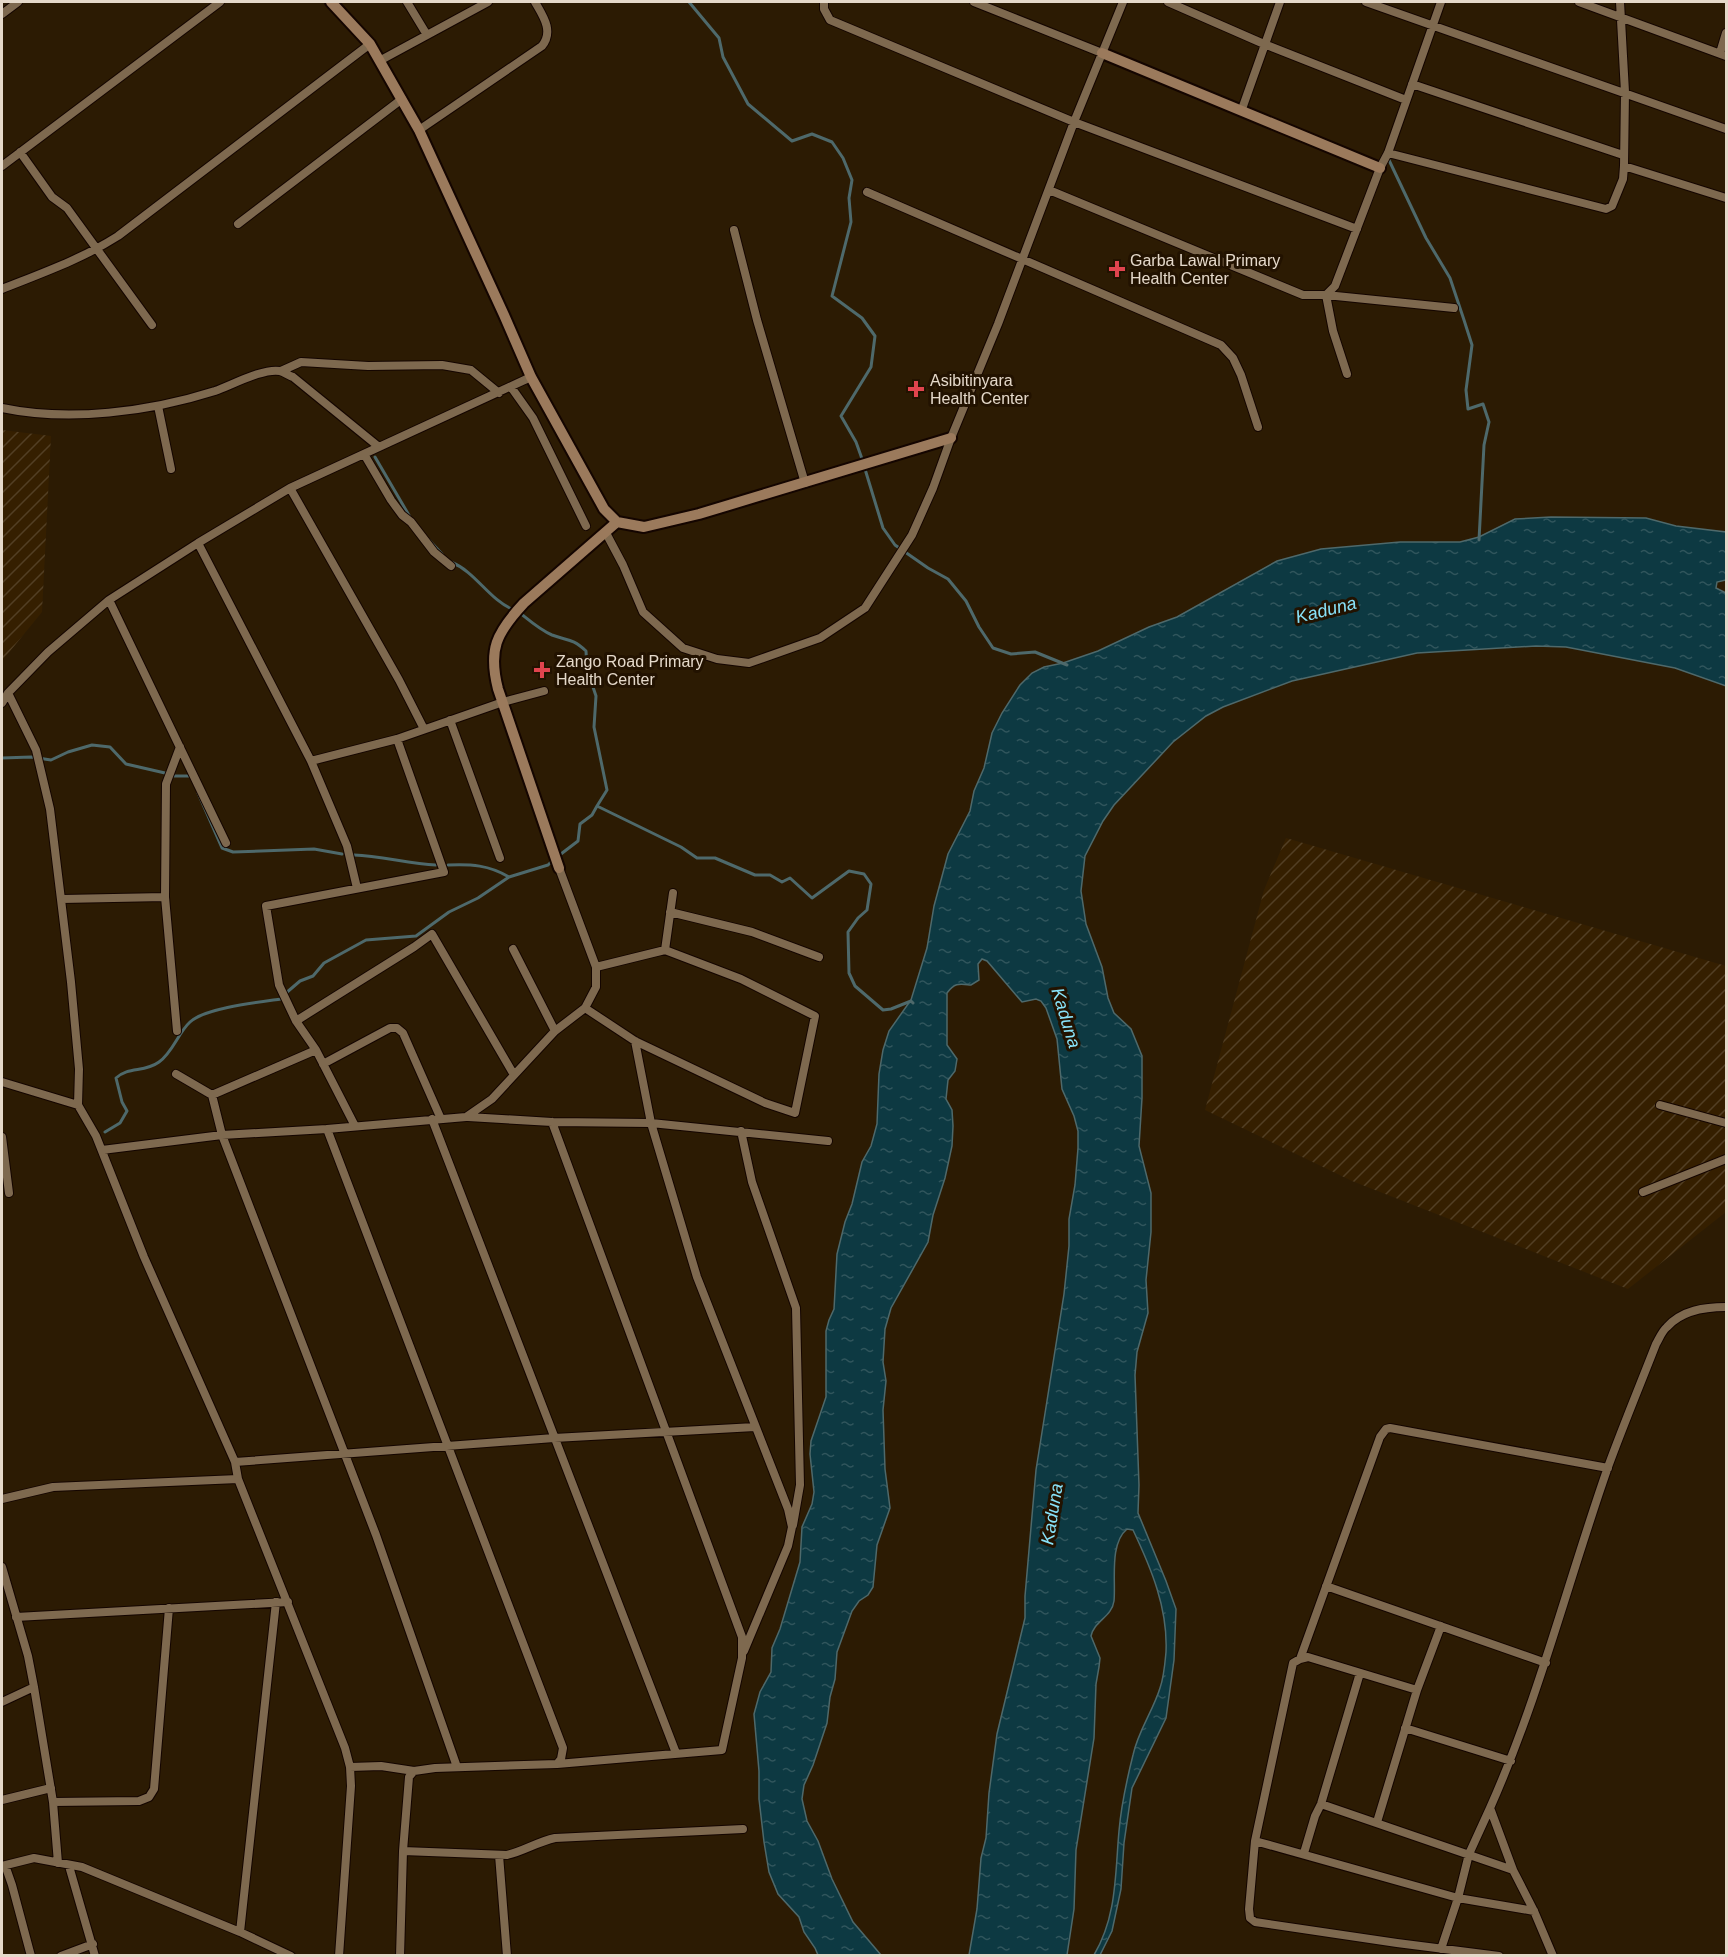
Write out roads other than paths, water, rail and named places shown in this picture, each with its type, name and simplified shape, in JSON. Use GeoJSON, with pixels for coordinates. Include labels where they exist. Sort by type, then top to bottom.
{"type":"FeatureCollection","features":[{"type":"Feature","properties":{"kind":"street"},"geometry":{"type":"LineString","coordinates":[[2,14],[18,2]]}},
{"type":"Feature","properties":{"kind":"street"},"geometry":{"type":"LineString","coordinates":[[2,166],[220,2]]}},
{"type":"Feature","properties":{"kind":"street"},"geometry":{"type":"LineString","coordinates":[[331,2],[370,44],[381,60],[419,130],[531,378],[604,509],[617,522],[644,526],[699,514],[951,438]]}},
{"type":"Feature","properties":{"kind":"street"},"geometry":{"type":"LineString","coordinates":[[407,2],[427,35]]}},
{"type":"Feature","properties":{"kind":"street"},"geometry":{"type":"LineString","coordinates":[[381,60],[488,2]]}},
{"type":"Feature","properties":{"kind":"street"},"geometry":{"type":"LineString","coordinates":[[419,130],[542,46],[547,39],[547,24],[535,2]]}},
{"type":"Feature","properties":{"kind":"street"},"geometry":{"type":"LineString","coordinates":[[824,2],[824,9],[830,20],[1074,122],[1357,229]]}},
{"type":"Feature","properties":{"kind":"street"},"geometry":{"type":"LineString","coordinates":[[974,2],[1242,109],[1380,168]]}},
{"type":"Feature","properties":{"kind":"street"},"geometry":{"type":"LineString","coordinates":[[606,533],[623,565],[643,612],[683,648],[717,659],[749,663],[820,638],[865,608],[912,535],[933,488],[951,438],[975,384],[1074,122],[1123,2]]}},
{"type":"Feature","properties":{"kind":"street"},"geometry":{"type":"LineString","coordinates":[[1168,2],[1264,44],[1407,100]]}},
{"type":"Feature","properties":{"kind":"street"},"geometry":{"type":"LineString","coordinates":[[1242,109],[1280,2]]}},
{"type":"Feature","properties":{"kind":"street"},"geometry":{"type":"LineString","coordinates":[[1366,2],[1726,129]]}},
{"type":"Feature","properties":{"kind":"street"},"geometry":{"type":"LineString","coordinates":[[1326,295],[1335,285],[1380,168],[1388,153],[1441,2]]}},
{"type":"Feature","properties":{"kind":"street"},"geometry":{"type":"LineString","coordinates":[[1580,2],[1723,54],[1726,33]]}},
{"type":"Feature","properties":{"kind":"street"},"geometry":{"type":"LineString","coordinates":[[1388,153],[1606,209],[1612,206],[1623,179],[1624,166],[1625,92],[1620,2]]}},
{"type":"Feature","properties":{"kind":"street"},"geometry":{"type":"LineString","coordinates":[[2,289],[61,266],[96,250],[118,236],[370,44]]}},
{"type":"Feature","properties":{"kind":"street"},"geometry":{"type":"LineString","coordinates":[[1412,84],[1623,155]]}},
{"type":"Feature","properties":{"kind":"street"},"geometry":{"type":"LineString","coordinates":[[238,224],[402,99]]}},
{"type":"Feature","properties":{"kind":"street"},"geometry":{"type":"LineString","coordinates":[[20,152],[52,197],[67,208],[152,325]]}},
{"type":"Feature","properties":{"kind":"street"},"geometry":{"type":"LineString","coordinates":[[1624,166],[1726,198]]}},
{"type":"Feature","properties":{"kind":"street"},"geometry":{"type":"LineString","coordinates":[[1048,190],[1303,296],[1326,295],[1454,308]]}},
{"type":"Feature","properties":{"kind":"street"},"geometry":{"type":"LineString","coordinates":[[867,192],[1221,345],[1237,366],[1258,427]]}},
{"type":"Feature","properties":{"kind":"street"},"geometry":{"type":"LineString","coordinates":[[734,230],[757,320],[805,483]]}},
{"type":"Feature","properties":{"kind":"street"},"geometry":{"type":"LineString","coordinates":[[1326,295],[1333,331],[1347,374]]}},
{"type":"Feature","properties":{"kind":"street"},"geometry":{"type":"LineString","coordinates":[[2,408],[31,414],[74,414],[158,406],[214,391],[266,372],[281,371],[301,362],[368,366],[442,365],[471,370],[499,393]]}},
{"type":"Feature","properties":{"kind":"street"},"geometry":{"type":"LineString","coordinates":[[281,371],[293,378],[379,447]]}},
{"type":"Feature","properties":{"kind":"street"},"geometry":{"type":"LineString","coordinates":[[2,703],[8,693],[48,652],[109,600],[198,543],[290,488],[531,378]]}},
{"type":"Feature","properties":{"kind":"street"},"geometry":{"type":"LineString","coordinates":[[511,387],[533,418],[586,526]]}},
{"type":"Feature","properties":{"kind":"street"},"geometry":{"type":"LineString","coordinates":[[158,406],[171,469]]}},
{"type":"Feature","properties":{"kind":"street"},"geometry":{"type":"LineString","coordinates":[[364,454],[402,515],[411,522],[434,552],[451,566]]}},
{"type":"Feature","properties":{"kind":"street"},"geometry":{"type":"LineString","coordinates":[[290,488],[399,680],[424,729]]}},
{"type":"Feature","properties":{"kind":"street"},"geometry":{"type":"LineString","coordinates":[[466,1117],[492,1099],[555,1031],[585,1008],[596,987],[596,967],[550,844],[503,702],[494,672],[494,648],[513,615],[524,603],[617,522]]}},
{"type":"Feature","properties":{"kind":"street"},"geometry":{"type":"LineString","coordinates":[[198,543],[311,760],[347,846],[357,888]]}},
{"type":"Feature","properties":{"kind":"street"},"geometry":{"type":"LineString","coordinates":[[109,600],[226,843]]}},
{"type":"Feature","properties":{"kind":"street"},"geometry":{"type":"LineString","coordinates":[[311,760],[397,739],[503,702],[544,691]]}},
{"type":"Feature","properties":{"kind":"street"},"geometry":{"type":"LineString","coordinates":[[8,693],[36,750],[50,809],[62,899],[79,1069],[78,1105],[102,1150],[144,1257],[235,1462],[238,1479],[345,1748],[350,1767],[351,1786],[339,1956]]}},
{"type":"Feature","properties":{"kind":"street"},"geometry":{"type":"LineString","coordinates":[[450,720],[500,858]]}},
{"type":"Feature","properties":{"kind":"street"},"geometry":{"type":"LineString","coordinates":[[355,1126],[323,1064],[296,1021],[279,985],[266,906],[444,872],[397,739]]}},
{"type":"Feature","properties":{"kind":"street"},"geometry":{"type":"LineString","coordinates":[[177,1031],[165,897],[166,784],[180,747]]}},
{"type":"Feature","properties":{"kind":"street"},"geometry":{"type":"LineString","coordinates":[[665,951],[673,893]]}},
{"type":"Feature","properties":{"kind":"street"},"geometry":{"type":"LineString","coordinates":[[62,899],[165,897]]}},
{"type":"Feature","properties":{"kind":"street"},"geometry":{"type":"LineString","coordinates":[[670,912],[752,932],[819,957]]}},
{"type":"Feature","properties":{"kind":"street"},"geometry":{"type":"LineString","coordinates":[[296,1021],[432,934],[514,1076]]}},
{"type":"Feature","properties":{"kind":"street"},"geometry":{"type":"LineString","coordinates":[[513,949],[555,1031]]}},
{"type":"Feature","properties":{"kind":"street"},"geometry":{"type":"LineString","coordinates":[[585,1008],[635,1041],[765,1103],[795,1113],[815,1016],[741,979],[665,951],[596,967]]}},
{"type":"Feature","properties":{"kind":"street"},"geometry":{"type":"LineString","coordinates":[[323,1064],[390,1028],[397,1028],[403,1033],[441,1119]]}},
{"type":"Feature","properties":{"kind":"street"},"geometry":{"type":"LineString","coordinates":[[635,1041],[651,1123],[697,1277],[788,1509],[792,1527]]}},
{"type":"Feature","properties":{"kind":"street"},"geometry":{"type":"LineString","coordinates":[[212,1095],[315,1050]]}},
{"type":"Feature","properties":{"kind":"street"},"geometry":{"type":"LineString","coordinates":[[176,1074],[212,1095],[222,1136],[376,1535],[457,1767]]}},
{"type":"Feature","properties":{"kind":"street"},"geometry":{"type":"LineString","coordinates":[[2,1082],[78,1105]]}},
{"type":"Feature","properties":{"kind":"street"},"geometry":{"type":"LineString","coordinates":[[1660,1105],[1726,1123]]}},
{"type":"Feature","properties":{"kind":"street"},"geometry":{"type":"LineString","coordinates":[[102,1150],[222,1136],[466,1117],[552,1122],[651,1123],[828,1141]]}},
{"type":"Feature","properties":{"kind":"street"},"geometry":{"type":"LineString","coordinates":[[432,1119],[676,1753]]}},
{"type":"Feature","properties":{"kind":"street"},"geometry":{"type":"LineString","coordinates":[[552,1122],[742,1637],[742,1658]]}},
{"type":"Feature","properties":{"kind":"street"},"geometry":{"type":"LineString","coordinates":[[327,1129],[563,1748],[561,1759],[557,1764]]}},
{"type":"Feature","properties":{"kind":"street"},"geometry":{"type":"LineString","coordinates":[[350,1767],[381,1766],[414,1771],[457,1767],[557,1764],[722,1750],[742,1658],[788,1545],[800,1485],[796,1308],[752,1182],[741,1131]]}},
{"type":"Feature","properties":{"kind":"street"},"geometry":{"type":"LineString","coordinates":[[2,1137],[9,1193]]}},
{"type":"Feature","properties":{"kind":"street"},"geometry":{"type":"LineString","coordinates":[[1642,1192],[1726,1159]]}},
{"type":"Feature","properties":{"kind":"street"},"geometry":{"type":"LineString","coordinates":[[1441,1949],[1458,1898],[1469,1854],[1511,1761],[1546,1663],[1608,1468],[1656,1344],[1666,1327],[1682,1316],[1703,1307],[1726,1307]]}},
{"type":"Feature","properties":{"kind":"street"},"geometry":{"type":"LineString","coordinates":[[235,1462],[554,1438],[755,1427]]}},
{"type":"Feature","properties":{"kind":"street"},"geometry":{"type":"LineString","coordinates":[[1300,1659],[1380,1437],[1386,1429],[1608,1468]]}},
{"type":"Feature","properties":{"kind":"street"},"geometry":{"type":"LineString","coordinates":[[2,1499],[53,1487],[238,1479]]}},
{"type":"Feature","properties":{"kind":"street"},"geometry":{"type":"LineString","coordinates":[[2,1567],[3,1585],[28,1656],[34,1687],[53,1802],[58,1863]]}},
{"type":"Feature","properties":{"kind":"street"},"geometry":{"type":"LineString","coordinates":[[1326,1586],[1546,1663]]}},
{"type":"Feature","properties":{"kind":"street"},"geometry":{"type":"LineString","coordinates":[[240,1932],[276,1602]]}},
{"type":"Feature","properties":{"kind":"street"},"geometry":{"type":"LineString","coordinates":[[16,1617],[288,1602]]}},
{"type":"Feature","properties":{"kind":"street"},"geometry":{"type":"LineString","coordinates":[[53,1802],[140,1801],[149,1797],[154,1790],[169,1608]]}},
{"type":"Feature","properties":{"kind":"street"},"geometry":{"type":"LineString","coordinates":[[1377,1822],[1417,1690],[1441,1626]]}},
{"type":"Feature","properties":{"kind":"street"},"geometry":{"type":"LineString","coordinates":[[1417,1690],[1308,1657],[1293,1663],[1255,1841],[1250,1918],[1254,1922],[1499,1956]]}},
{"type":"Feature","properties":{"kind":"street"},"geometry":{"type":"LineString","coordinates":[[1304,1853],[1360,1673]]}},
{"type":"Feature","properties":{"kind":"street"},"geometry":{"type":"LineString","coordinates":[[2,1702],[34,1687]]}},
{"type":"Feature","properties":{"kind":"street"},"geometry":{"type":"LineString","coordinates":[[1405,1728],[1511,1761]]}},
{"type":"Feature","properties":{"kind":"street"},"geometry":{"type":"LineString","coordinates":[[400,1956],[403,1851],[409,1777],[414,1771]]}},
{"type":"Feature","properties":{"kind":"street"},"geometry":{"type":"LineString","coordinates":[[2,1800],[51,1788]]}},
{"type":"Feature","properties":{"kind":"street"},"geometry":{"type":"LineString","coordinates":[[1321,1804],[1513,1870]]}},
{"type":"Feature","properties":{"kind":"street"},"geometry":{"type":"LineString","coordinates":[[1490,1808],[1513,1870],[1534,1911],[1552,1956]]}},
{"type":"Feature","properties":{"kind":"street"},"geometry":{"type":"LineString","coordinates":[[403,1851],[499,1855],[521,1852],[542,1841],[555,1838],[743,1829]]}},
{"type":"Feature","properties":{"kind":"street"},"geometry":{"type":"LineString","coordinates":[[1255,1841],[1458,1898],[1534,1911]]}},
{"type":"Feature","properties":{"kind":"street"},"geometry":{"type":"LineString","coordinates":[[499,1855],[507,1956]]}},
{"type":"Feature","properties":{"kind":"street"},"geometry":{"type":"LineString","coordinates":[[31,1956],[12,1885],[3,1866],[34,1858],[82,1867],[240,1932],[291,1956]]}},
{"type":"Feature","properties":{"kind":"street"},"geometry":{"type":"LineString","coordinates":[[69,1866],[95,1956]]}},
{"type":"Feature","properties":{"kind":"street"},"geometry":{"type":"LineString","coordinates":[[60,1956],[93,1944]]}},
{"type":"Feature","properties":{"kind":"water","name":"Kaduna"},"geometry":{"type":"Polygon","coordinates":[[[1646,518],[1676,526],[1726,532],[1726,580],[1717,582],[1716,588],[1726,593],[1726,686],[1675,668],[1566,647],[1536,646],[1417,653],[1292,681],[1223,707],[1206,716],[1173,742],[1114,805],[1085,856],[1081,891],[1086,924],[1102,967],[1108,998],[1114,1013],[1131,1029],[1142,1056],[1139,1146],[1151,1193],[1151,1232],[1146,1280],[1148,1313],[1137,1352],[1135,1375],[1138,1513],[1176,1609],[1174,1660],[1166,1718],[1132,1788],[1124,1843],[1121,1889],[1112,1931],[1100,1955],[1094,1955],[1107,1925],[1114,1895],[1120,1822],[1126,1783],[1135,1746],[1161,1684],[1166,1652],[1164,1620],[1157,1589],[1133,1530],[1127,1529],[1121,1536],[1116,1553],[1113,1606],[1096,1626],[1091,1636],[1100,1658],[1096,1684],[1094,1738],[1076,1850],[1074,1909],[1067,1955],[969,1955],[977,1909],[981,1858],[986,1838],[997,1734],[1025,1618],[1036,1470],[1064,1294],[1078,1131],[1062,1089],[1057,1039],[1046,1008],[1041,1001],[1036,999],[1022,1002],[987,961],[982,959],[978,964],[979,980],[971,985],[955,985],[947,993],[947,1045],[957,1059],[955,1071],[948,1080],[946,1099],[952,1110],[952,1146],[928,1242],[891,1308],[885,1329],[883,1362],[886,1381],[883,1410],[885,1469],[890,1508],[877,1545],[873,1587],[852,1611],[837,1652],[827,1723],[804,1785],[802,1799],[807,1821],[853,1922],[881,1955],[818,1955],[804,1932],[799,1917],[778,1894],[769,1872],[759,1799],[754,1714],[760,1692],[771,1672],[772,1648],[800,1562],[802,1527],[812,1504],[814,1492],[811,1441],[826,1397],[826,1331],[834,1309],[837,1254],[862,1162],[871,1146],[877,1124],[879,1074],[883,1050],[889,1031],[911,1000],[927,948],[934,906],[948,854],[970,811],[974,791],[984,768],[992,733],[1002,713],[1020,685],[1032,673],[1044,667],[1098,651],[1149,627],[1177,617],[1277,561],[1321,549],[1400,542],[1460,542],[1479,537],[1515,519],[1646,518]]]}},
{"type":"Feature","properties":{"kind":"waterway"},"geometry":{"type":"LineString","coordinates":[[689,2],[719,38],[723,57],[748,104],[792,141],[812,134],[832,142],[843,158],[852,180],[849,198],[851,222],[832,296],[862,318],[875,336],[871,367],[841,416],[856,442],[883,528],[895,545],[948,579],[966,601],[993,648],[1011,654],[1035,652],[1067,665]]}},
{"type":"Feature","properties":{"kind":"waterway"},"geometry":{"type":"LineString","coordinates":[[1388,158],[1426,238],[1450,278],[1472,345],[1466,390],[1468,409],[1483,404],[1489,422],[1484,445],[1479,540]]}},
{"type":"Feature","properties":{"kind":"waterway"},"geometry":{"type":"LineString","coordinates":[[375,457],[410,517]]}},
{"type":"Feature","properties":{"kind":"waterway"},"geometry":{"type":"LineString","coordinates":[[428,539],[442,554]]}},
{"type":"Feature","properties":{"kind":"waterway"},"geometry":{"type":"LineString","coordinates":[[451,562],[468,572],[497,600],[514,610]]}},
{"type":"Feature","properties":{"kind":"waterway"},"geometry":{"type":"LineString","coordinates":[[520,613],[543,631],[573,642],[586,651],[587,669],[596,696],[594,727],[607,790],[597,806]]}},
{"type":"Feature","properties":{"kind":"waterway"},"geometry":{"type":"LineString","coordinates":[[2,758],[31,757],[51,760],[92,745],[110,747],[126,764],[165,773]]}},
{"type":"Feature","properties":{"kind":"waterway"},"geometry":{"type":"LineString","coordinates":[[172,776],[191,776]]}},
{"type":"Feature","properties":{"kind":"waterway"},"geometry":{"type":"LineString","coordinates":[[198,793],[222,848],[233,852],[314,849],[342,854]]}},
{"type":"Feature","properties":{"kind":"waterway"},"geometry":{"type":"LineString","coordinates":[[557,857],[578,841],[580,824],[592,815],[597,806],[681,847],[697,858],[715,858],[755,875],[770,875],[782,882],[790,878],[812,898],[849,871],[864,874],[871,884],[867,910],[848,932],[849,973],[855,986],[883,1010],[911,1001],[913,1003]]}},
{"type":"Feature","properties":{"kind":"waterway"},"geometry":{"type":"LineString","coordinates":[[354,855],[436,865]]}},
{"type":"Feature","properties":{"kind":"waterway"},"geometry":{"type":"LineString","coordinates":[[286,993],[300,981],[313,976],[324,963],[366,940],[416,936],[449,912],[478,898],[509,877],[548,865],[552,861]]}},
{"type":"Feature","properties":{"kind":"waterway"},"geometry":{"type":"LineString","coordinates":[[448,865],[480,866],[509,877]]}},
{"type":"Feature","properties":{"kind":"waterway"},"geometry":{"type":"LineString","coordinates":[[105,1132],[120,1123],[127,1111],[122,1102],[116,1078],[121,1074],[159,1062],[168,1053],[182,1031],[197,1017],[220,1009],[281,999]]}},
{"type":"Feature","properties":{"kind":"place","name":"Garba Lawal Primary Health Center"},"geometry":{"type":"Point","coordinates":[1117,269]}},
{"type":"Feature","properties":{"kind":"place","name":"Asibitinyara Health Center"},"geometry":{"type":"Point","coordinates":[916,389]}},
{"type":"Feature","properties":{"kind":"place","name":"Zango Road Primary Health Center"},"geometry":{"type":"Point","coordinates":[542,670]}}]}
